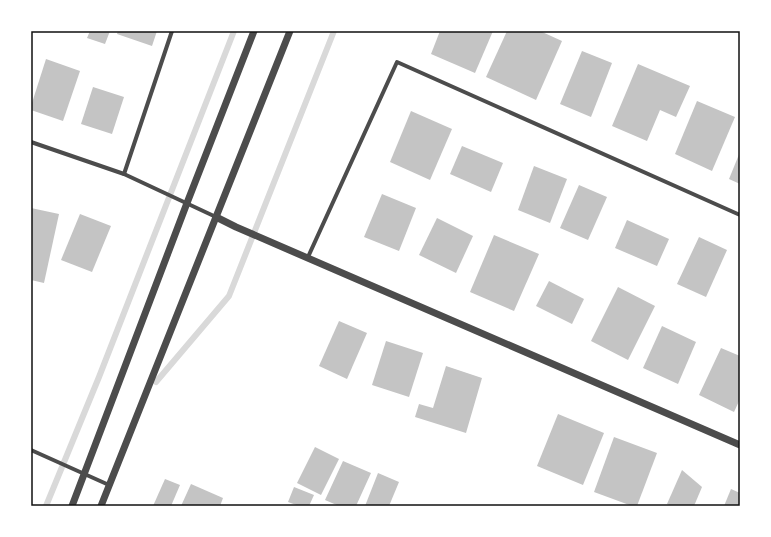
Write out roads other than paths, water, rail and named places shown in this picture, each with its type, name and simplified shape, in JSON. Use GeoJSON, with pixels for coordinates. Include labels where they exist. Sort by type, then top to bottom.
{"type":"FeatureCollection","features":[{"type":"Feature","properties":{"kind":"street"},"geometry":{"type":"LineString","coordinates":[[124,174],[172,31]]}},
{"type":"Feature","properties":{"kind":"street"},"geometry":{"type":"LineString","coordinates":[[72,506],[186,203],[254,31]]}},
{"type":"Feature","properties":{"kind":"street"},"geometry":{"type":"LineString","coordinates":[[101,506],[290,31]]}},
{"type":"Feature","properties":{"kind":"street"},"geometry":{"type":"LineString","coordinates":[[308,257],[397,62],[740,215]]}},
{"type":"Feature","properties":{"kind":"street"},"geometry":{"type":"LineString","coordinates":[[31,142],[143,182],[236,227],[740,445]]}},
{"type":"Feature","properties":{"kind":"street"},"geometry":{"type":"LineString","coordinates":[[31,450],[109,485]]}},
{"type":"Feature","properties":{"kind":"waterway"},"geometry":{"type":"LineString","coordinates":[[46,506],[99,377],[234,31]]}},
{"type":"Feature","properties":{"kind":"waterway"},"geometry":{"type":"LineString","coordinates":[[156,382],[229,296],[334,31]]}}]}
